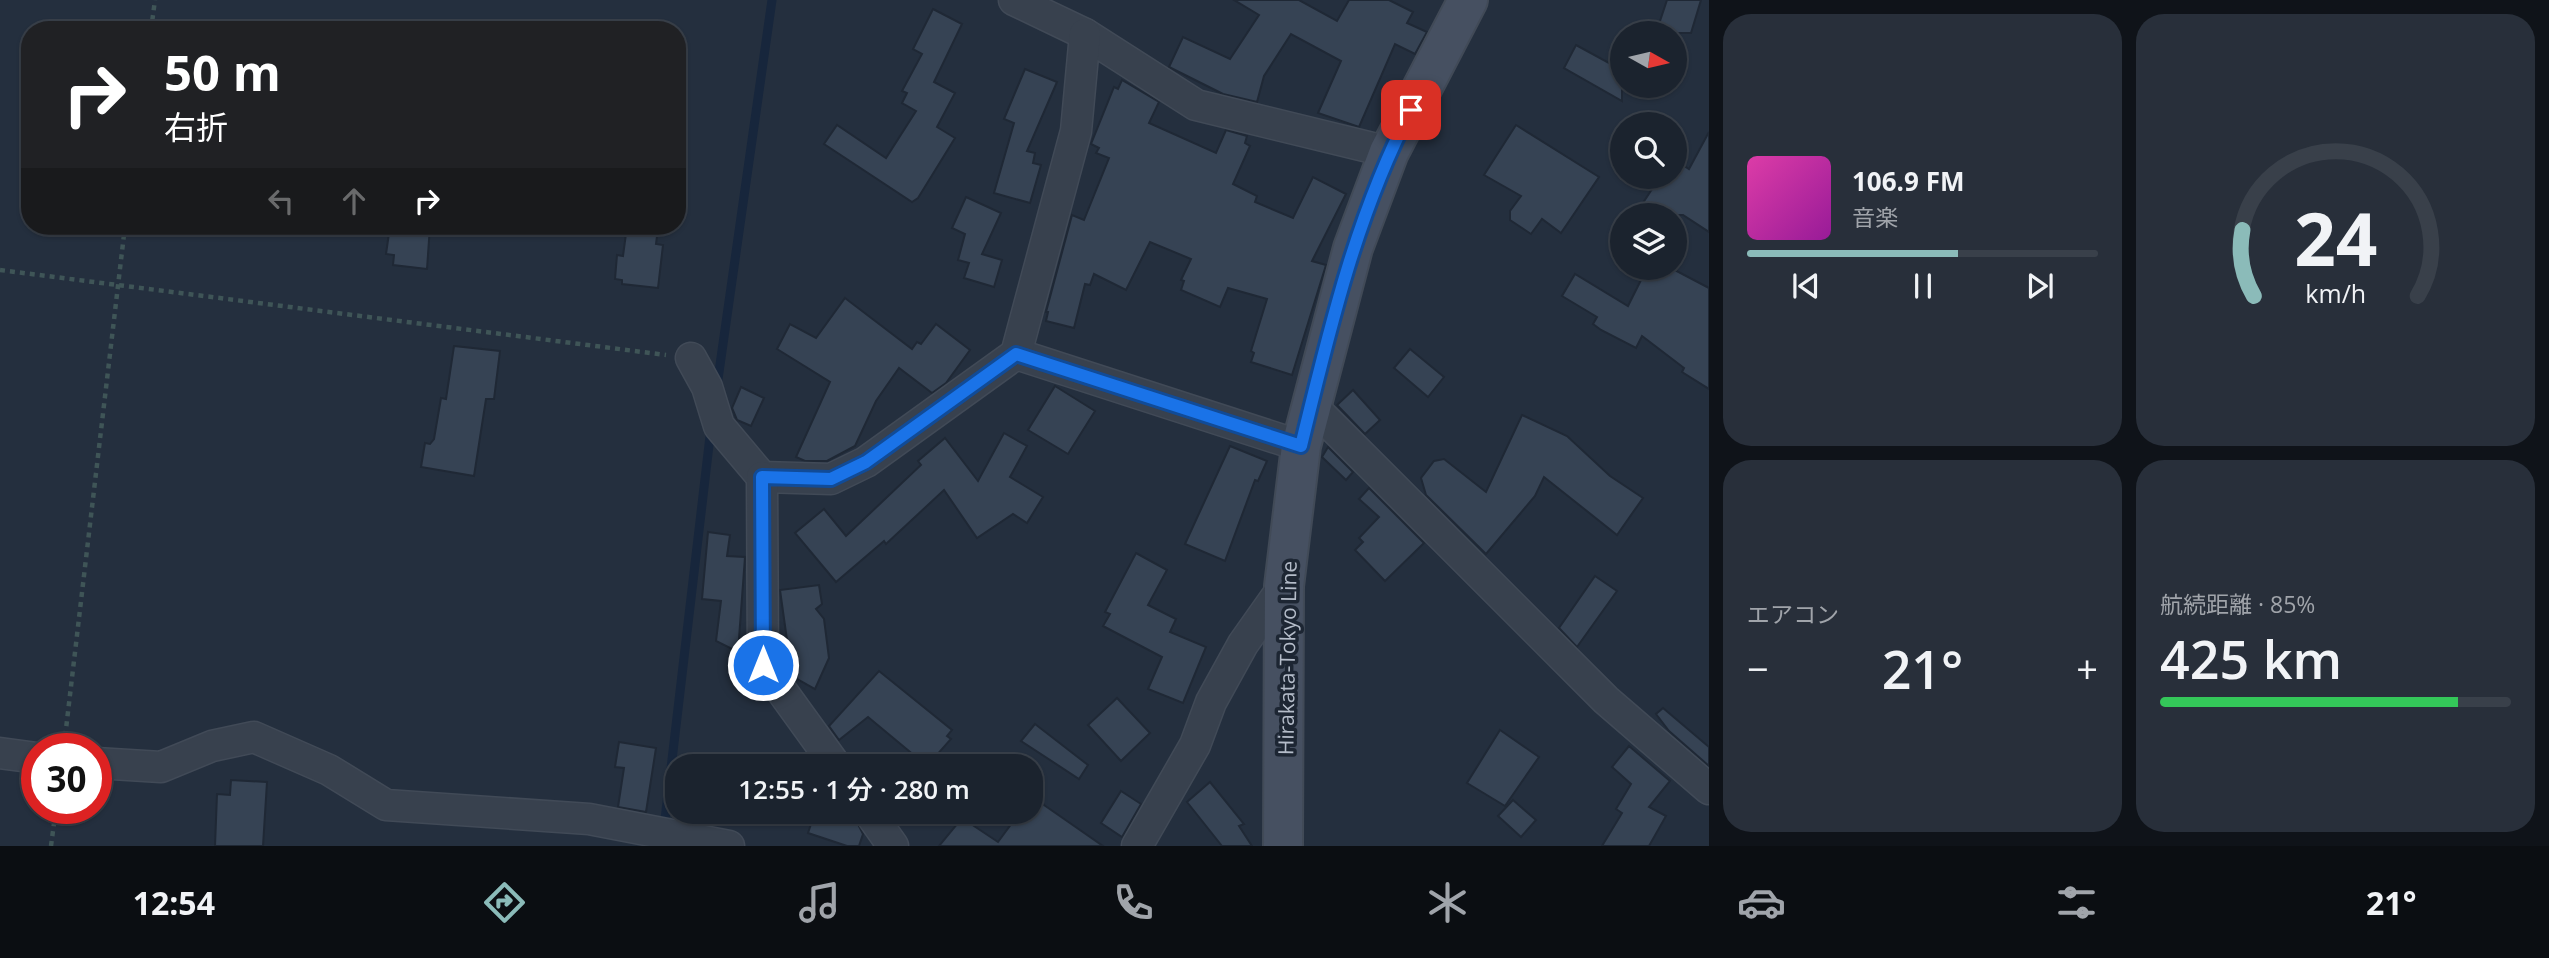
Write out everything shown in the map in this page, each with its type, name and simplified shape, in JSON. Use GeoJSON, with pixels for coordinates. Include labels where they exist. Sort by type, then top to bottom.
{"type":"FeatureCollection","features":[{"type":"Feature","properties":{"kind":"main road","name":"Hirakata-Tokyo Line"},"geometry":{"type":"LineString","coordinates":[[1283,846],[1284,586],[1301,446],[1353,248],[1389,152],[1468,0]]}},
{"type":"Feature","properties":{"kind":"street"},"geometry":{"type":"LineString","coordinates":[[1014,0],[1085,34],[1196,105],[1389,152]]}},
{"type":"Feature","properties":{"kind":"street"},"geometry":{"type":"LineString","coordinates":[[762,477],[831,479],[866,462],[1016,354],[1076,131],[1085,34]]}},
{"type":"Feature","properties":{"kind":"street"},"geometry":{"type":"LineString","coordinates":[[1016,354],[1301,446]]}},
{"type":"Feature","properties":{"kind":"street"},"geometry":{"type":"LineString","coordinates":[[691,358],[707,387],[719,426],[762,477],[763,665],[827,754]]}},
{"type":"Feature","properties":{"kind":"street"},"geometry":{"type":"LineString","coordinates":[[1311,405],[1606,700],[1709,789]]}},
{"type":"Feature","properties":{"kind":"street"},"geometry":{"type":"LineString","coordinates":[[1137,846],[1195,745],[1211,702],[1243,644],[1284,586]]}},
{"type":"Feature","properties":{"kind":"street"},"geometry":{"type":"LineString","coordinates":[[112,764],[161,767],[212,746],[254,737],[329,770],[386,805],[589,819],[729,846]]}},
{"type":"Feature","properties":{"kind":"street"},"geometry":{"type":"LineString","coordinates":[[0,753],[21,756]]}},
{"type":"Feature","properties":{"kind":"street"},"geometry":{"type":"LineString","coordinates":[[877,824],[893,846]]}},
{"type":"Feature","properties":{"kind":"path"},"geometry":{"type":"LineString","coordinates":[[152,21],[155,0]]}},
{"type":"Feature","properties":{"kind":"path"},"geometry":{"type":"LineString","coordinates":[[65,733],[124,235]]}},
{"type":"Feature","properties":{"kind":"path"},"geometry":{"type":"LineString","coordinates":[[0,270],[691,358]]}},
{"type":"Feature","properties":{"kind":"path"},"geometry":{"type":"LineString","coordinates":[[51,846],[54,824]]}},
{"type":"Feature","properties":{"kind":"building"},"geometry":{"type":"Polygon","coordinates":[[[1234,0],[1299,0],[1337,21],[1349,0],[1389,0],[1413,12],[1407,23],[1427,32],[1415,54],[1395,44],[1359,127],[1318,113],[1341,61],[1291,34],[1264,76],[1257,102],[1223,94],[1169,67],[1183,37],[1230,59],[1259,15],[1234,0]]]}},
{"type":"Feature","properties":{"kind":"building"},"geometry":{"type":"Polygon","coordinates":[[[1667,0],[1701,0],[1691,33],[1687,33],[1687,21],[1660,21],[1667,0]]]}},
{"type":"Feature","properties":{"kind":"building"},"geometry":{"type":"Polygon","coordinates":[[[933,9],[962,24],[934,82],[955,93],[937,127],[955,138],[918,198],[912,202],[824,144],[837,125],[886,158],[916,111],[902,103],[907,93],[902,91],[922,54],[913,49],[933,9]]]}},
{"type":"Feature","properties":{"kind":"building"},"geometry":{"type":"Polygon","coordinates":[[[1576,45],[1610,63],[1610,94],[1564,68],[1576,45]]]}},
{"type":"Feature","properties":{"kind":"building"},"geometry":{"type":"Polygon","coordinates":[[[1025,69],[1057,82],[1027,151],[1035,153],[1033,163],[1041,165],[1030,203],[994,193],[1014,123],[1004,119],[1025,69]]]}},
{"type":"Feature","properties":{"kind":"building"},"geometry":{"type":"Polygon","coordinates":[[[1122,80],[1159,102],[1149,123],[1216,153],[1226,130],[1247,136],[1245,143],[1250,146],[1233,184],[1257,196],[1255,202],[1293,218],[1313,177],[1346,194],[1312,261],[1326,265],[1292,375],[1251,362],[1254,353],[1251,351],[1267,299],[1228,288],[1220,307],[1181,290],[1184,281],[1181,280],[1191,259],[1150,242],[1126,290],[1094,274],[1090,285],[1085,284],[1074,328],[1046,321],[1046,312],[1072,215],[1084,220],[1109,158],[1096,153],[1099,148],[1091,144],[1114,87],[1118,89],[1122,80]]]}},
{"type":"Feature","properties":{"kind":"building"},"geometry":{"type":"Polygon","coordinates":[[[1516,125],[1599,177],[1561,233],[1542,219],[1531,234],[1510,220],[1510,211],[1521,196],[1484,175],[1516,125]]]}},
{"type":"Feature","properties":{"kind":"building"},"geometry":{"type":"Polygon","coordinates":[[[1709,132],[1709,232],[1687,218],[1687,203],[1643,203],[1652,189],[1687,189],[1687,168],[1689,169],[1709,132]]]}},
{"type":"Feature","properties":{"kind":"building"},"geometry":{"type":"Polygon","coordinates":[[[966,197],[1001,213],[982,254],[1002,260],[994,287],[964,278],[969,263],[958,260],[965,234],[952,228],[966,197]]]}},
{"type":"Feature","properties":{"kind":"building"},"geometry":{"type":"Polygon","coordinates":[[[389,235],[429,235],[427,269],[393,265],[394,255],[386,254],[389,235]]]}},
{"type":"Feature","properties":{"kind":"building"},"geometry":{"type":"Polygon","coordinates":[[[626,235],[657,235],[656,244],[663,245],[658,288],[622,284],[622,280],[615,279],[617,255],[623,256],[626,235]]]}},
{"type":"Feature","properties":{"kind":"building"},"geometry":{"type":"Polygon","coordinates":[[[1575,274],[1628,306],[1641,280],[1687,280],[1687,276],[1709,288],[1709,389],[1682,372],[1684,368],[1642,336],[1636,348],[1601,330],[1593,324],[1597,317],[1562,296],[1575,274]]]}},
{"type":"Feature","properties":{"kind":"building"},"geometry":{"type":"Polygon","coordinates":[[[845,298],[912,349],[917,342],[921,344],[936,324],[970,350],[946,383],[932,393],[899,368],[876,401],[855,446],[827,461],[805,461],[796,457],[830,382],[777,349],[790,324],[816,338],[845,298]]]}},
{"type":"Feature","properties":{"kind":"building"},"geometry":{"type":"Polygon","coordinates":[[[454,346],[500,351],[494,399],[486,399],[474,476],[421,467],[425,443],[430,444],[434,439],[441,398],[446,399],[454,346]]]}},
{"type":"Feature","properties":{"kind":"building"},"geometry":{"type":"Polygon","coordinates":[[[1410,349],[1444,377],[1428,397],[1394,368],[1410,349]]]}},
{"type":"Feature","properties":{"kind":"building"},"geometry":{"type":"Polygon","coordinates":[[[1055,386],[1095,411],[1068,454],[1028,430],[1055,386]]]}},
{"type":"Feature","properties":{"kind":"building"},"geometry":{"type":"Polygon","coordinates":[[[741,387],[764,398],[751,426],[737,420],[732,408],[741,387]]]}},
{"type":"Feature","properties":{"kind":"building"},"geometry":{"type":"Polygon","coordinates":[[[1353,390],[1380,420],[1365,434],[1337,405],[1353,390]]]}},
{"type":"Feature","properties":{"kind":"building"},"geometry":{"type":"Polygon","coordinates":[[[1522,415],[1567,436],[1610,476],[1643,498],[1617,535],[1544,477],[1535,496],[1486,554],[1426,495],[1421,478],[1434,461],[1444,459],[1486,492],[1522,415]]]}},
{"type":"Feature","properties":{"kind":"building"},"geometry":{"type":"Polygon","coordinates":[[[1004,433],[1027,446],[1010,477],[1043,497],[1027,523],[1013,514],[977,538],[944,490],[886,544],[884,541],[836,582],[795,533],[824,509],[846,536],[921,465],[918,461],[945,438],[978,481],[1004,433]]]}},
{"type":"Feature","properties":{"kind":"building"},"geometry":{"type":"Polygon","coordinates":[[[1230,446],[1267,461],[1258,481],[1255,480],[1225,561],[1185,544],[1230,446]]]}},
{"type":"Feature","properties":{"kind":"building"},"geometry":{"type":"Polygon","coordinates":[[[1328,447],[1353,472],[1346,480],[1322,457],[1328,447]]]}},
{"type":"Feature","properties":{"kind":"building"},"geometry":{"type":"Polygon","coordinates":[[[1369,488],[1424,543],[1385,581],[1355,550],[1363,542],[1359,538],[1379,517],[1359,499],[1369,488]]]}},
{"type":"Feature","properties":{"kind":"building"},"geometry":{"type":"Polygon","coordinates":[[[708,532],[730,535],[727,556],[745,557],[738,652],[716,641],[721,601],[702,599],[708,532]]]}},
{"type":"Feature","properties":{"kind":"building"},"geometry":{"type":"Polygon","coordinates":[[[1136,553],[1167,570],[1148,605],[1176,619],[1170,632],[1206,647],[1183,703],[1148,689],[1162,657],[1103,626],[1110,614],[1105,612],[1136,553]]]}},
{"type":"Feature","properties":{"kind":"building"},"geometry":{"type":"Polygon","coordinates":[[[1595,576],[1617,591],[1577,647],[1559,628],[1595,576]]]}},
{"type":"Feature","properties":{"kind":"building"},"geometry":{"type":"Polygon","coordinates":[[[819,585],[822,604],[816,609],[824,619],[829,658],[815,689],[792,676],[780,590],[819,585]]]}},
{"type":"Feature","properties":{"kind":"building"},"geometry":{"type":"Polygon","coordinates":[[[879,671],[952,730],[947,736],[951,739],[938,754],[913,754],[868,717],[839,740],[829,726],[879,671]]]}},
{"type":"Feature","properties":{"kind":"building"},"geometry":{"type":"Polygon","coordinates":[[[1117,698],[1150,733],[1121,761],[1088,725],[1117,698]]]}},
{"type":"Feature","properties":{"kind":"building"},"geometry":{"type":"Polygon","coordinates":[[[1663,708],[1709,747],[1709,766],[1669,731],[1656,714],[1663,708]]]}},
{"type":"Feature","properties":{"kind":"building"},"geometry":{"type":"Polygon","coordinates":[[[1035,724],[1088,765],[1079,779],[1021,741],[1035,724]]]}},
{"type":"Feature","properties":{"kind":"building"},"geometry":{"type":"Polygon","coordinates":[[[1500,730],[1539,757],[1505,806],[1467,783],[1500,730]]]}},
{"type":"Feature","properties":{"kind":"building"},"geometry":{"type":"Polygon","coordinates":[[[619,742],[656,748],[646,812],[618,807],[624,768],[615,767],[619,742]]]}},
{"type":"Feature","properties":{"kind":"building"},"geometry":{"type":"Polygon","coordinates":[[[1629,746],[1670,781],[1649,807],[1666,816],[1649,846],[1602,846],[1622,813],[1616,809],[1631,784],[1612,767],[1629,746]]]}},
{"type":"Feature","properties":{"kind":"building"},"geometry":{"type":"Polygon","coordinates":[[[231,780],[267,782],[263,846],[215,846],[217,794],[230,795],[231,780]]]}},
{"type":"Feature","properties":{"kind":"building"},"geometry":{"type":"Polygon","coordinates":[[[1210,782],[1244,824],[1239,826],[1252,846],[1222,846],[1187,802],[1210,782]]]}},
{"type":"Feature","properties":{"kind":"building"},"geometry":{"type":"Polygon","coordinates":[[[1121,791],[1141,804],[1122,837],[1101,823],[1121,791]]]}},
{"type":"Feature","properties":{"kind":"building"},"geometry":{"type":"Polygon","coordinates":[[[1513,800],[1536,820],[1521,837],[1498,816],[1513,800]]]}},
{"type":"Feature","properties":{"kind":"building"},"geometry":{"type":"Polygon","coordinates":[[[1043,804],[1103,846],[939,846],[957,824],[971,824],[998,842],[1011,824],[1043,824],[1043,804]]]}},
{"type":"Feature","properties":{"kind":"building"},"geometry":{"type":"Polygon","coordinates":[[[811,824],[858,824],[863,834],[859,846],[847,846],[808,833],[811,824]]]}},
{"type":"Feature","properties":{"kind":"waterway"},"geometry":{"type":"LineString","coordinates":[[717,386],[772,0]]}},
{"type":"Feature","properties":{"kind":"waterway"},"geometry":{"type":"LineString","coordinates":[[664,828],[711,428]]}},
{"type":"Feature","properties":{"kind":"route"},"geometry":{"type":"LineString","coordinates":[[763,665],[762,477],[831,479],[866,462],[1016,354],[1301,446],[1353,248],[1389,152],[1411,110]]}}]}
